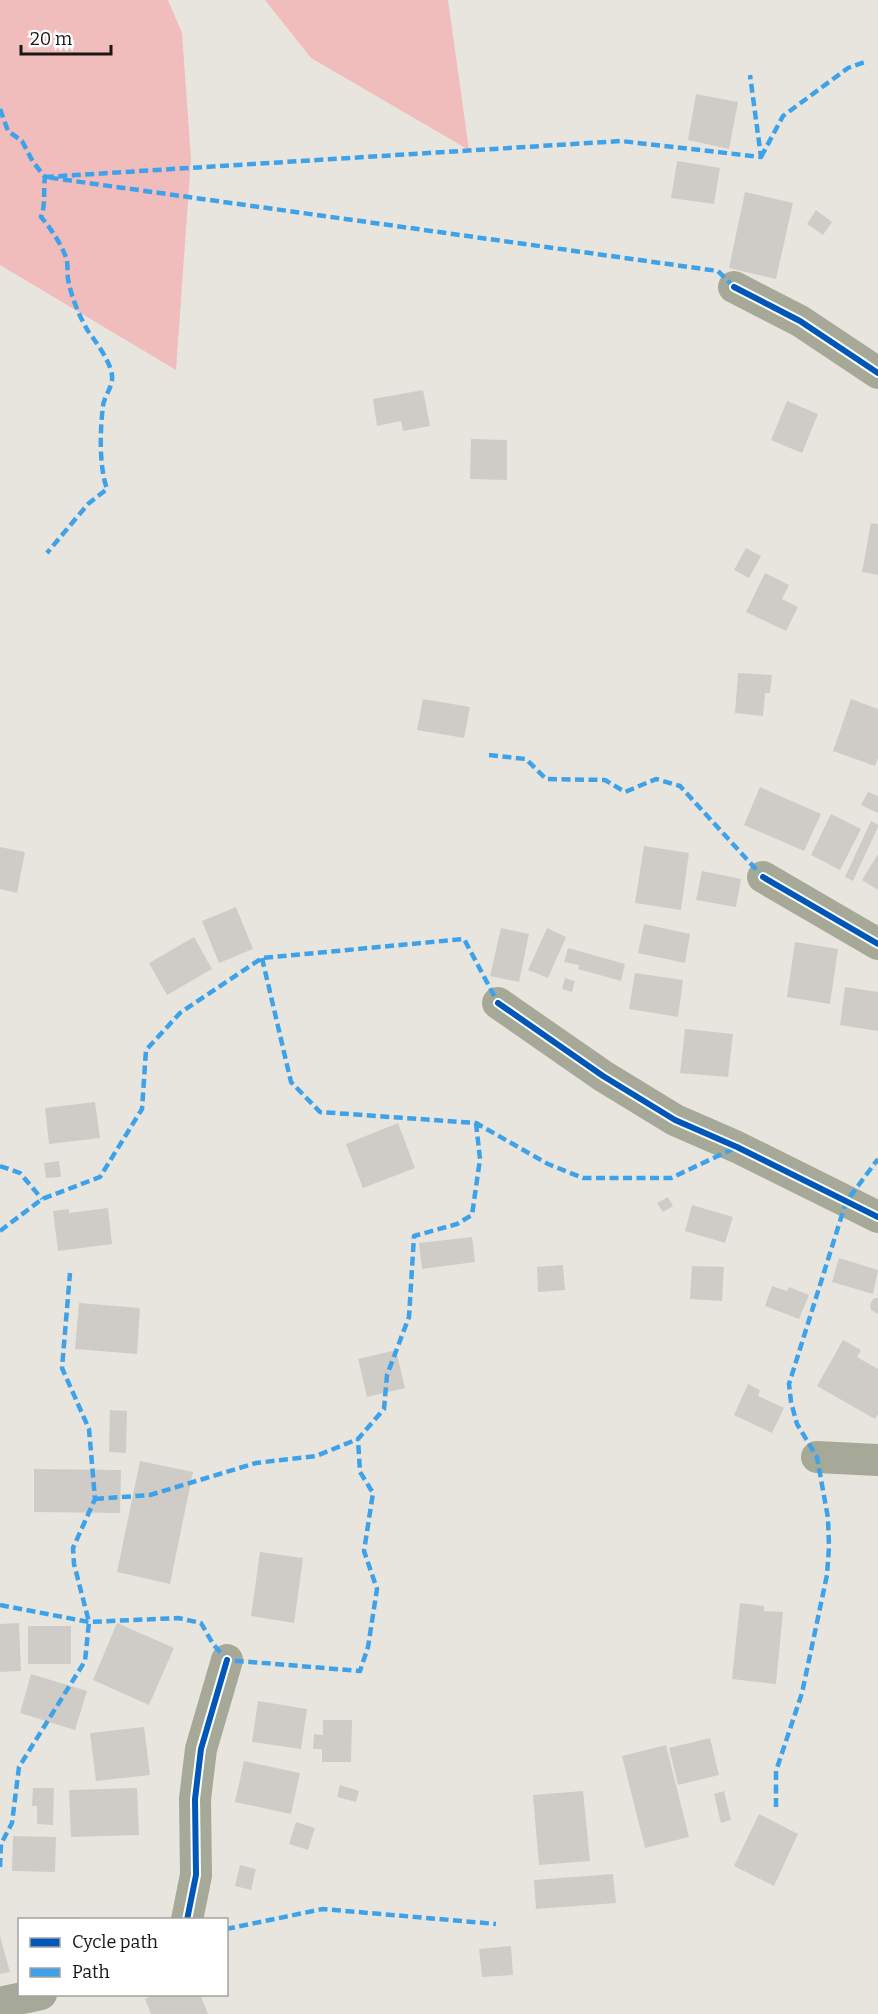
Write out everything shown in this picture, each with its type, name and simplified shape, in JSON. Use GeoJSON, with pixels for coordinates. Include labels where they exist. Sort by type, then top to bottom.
{"type":"FeatureCollection","features":[{"type":"Feature","properties":{"kind":"street"},"geometry":{"type":"LineString","coordinates":[[734,287],[800,321],[878,374]]}},
{"type":"Feature","properties":{"kind":"street"},"geometry":{"type":"LineString","coordinates":[[763,877],[878,944]]}},
{"type":"Feature","properties":{"kind":"street"},"geometry":{"type":"LineString","coordinates":[[498,1003],[594,1070],[675,1120],[736,1147],[878,1217]]}},
{"type":"Feature","properties":{"kind":"street"},"geometry":{"type":"LineString","coordinates":[[817,1457],[878,1460]]}},
{"type":"Feature","properties":{"kind":"street"},"geometry":{"type":"LineString","coordinates":[[187,1918],[196,1875],[195,1799],[201,1749],[227,1660]]}},
{"type":"Feature","properties":{"kind":"street"},"geometry":{"type":"LineString","coordinates":[[0,2003],[36,1996]]}},
{"type":"Feature","properties":{"kind":"shaded area"},"geometry":{"type":"Polygon","coordinates":[[[0,0],[168,0],[182,33],[191,159],[176,370],[0,265],[0,0]]]}},
{"type":"Feature","properties":{"kind":"shaded area"},"geometry":{"type":"Polygon","coordinates":[[[265,0],[448,0],[469,150],[311,58],[265,0]]]}},
{"type":"Feature","properties":{"kind":"building"},"geometry":{"type":"Polygon","coordinates":[[[696,94],[738,102],[729,149],[688,140],[696,94]]]}},
{"type":"Feature","properties":{"kind":"building"},"geometry":{"type":"Polygon","coordinates":[[[677,161],[720,168],[714,204],[671,198],[677,161]]]}},
{"type":"Feature","properties":{"kind":"building"},"geometry":{"type":"Polygon","coordinates":[[[745,192],[793,203],[776,279],[729,268],[745,192]]]}},
{"type":"Feature","properties":{"kind":"building"},"geometry":{"type":"Polygon","coordinates":[[[816,210],[832,222],[823,235],[807,224],[816,210]]]}},
{"type":"Feature","properties":{"kind":"building"},"geometry":{"type":"Polygon","coordinates":[[[423,390],[430,426],[403,431],[401,421],[377,426],[373,399],[423,390]]]}},
{"type":"Feature","properties":{"kind":"building"},"geometry":{"type":"Polygon","coordinates":[[[787,401],[818,414],[802,453],[771,440],[787,401]]]}},
{"type":"Feature","properties":{"kind":"building"},"geometry":{"type":"Polygon","coordinates":[[[471,439],[507,440],[507,480],[470,479],[471,439]]]}},
{"type":"Feature","properties":{"kind":"building"},"geometry":{"type":"Polygon","coordinates":[[[871,523],[878,524],[878,575],[862,572],[871,523]]]}},
{"type":"Feature","properties":{"kind":"building"},"geometry":{"type":"Polygon","coordinates":[[[746,548],[761,556],[749,578],[734,570],[746,548]]]}},
{"type":"Feature","properties":{"kind":"building"},"geometry":{"type":"Polygon","coordinates":[[[765,573],[789,585],[782,599],[798,607],[786,631],[746,612],[765,573]]]}},
{"type":"Feature","properties":{"kind":"building"},"geometry":{"type":"Polygon","coordinates":[[[738,673],[772,675],[770,693],[765,693],[763,716],[735,713],[738,673]]]}},
{"type":"Feature","properties":{"kind":"building"},"geometry":{"type":"Polygon","coordinates":[[[423,699],[470,707],[464,738],[417,730],[423,699]]]}},
{"type":"Feature","properties":{"kind":"building"},"geometry":{"type":"Polygon","coordinates":[[[851,699],[878,709],[878,758],[875,766],[833,751],[851,699]]]}},
{"type":"Feature","properties":{"kind":"building"},"geometry":{"type":"Polygon","coordinates":[[[760,787],[821,814],[804,851],[744,825],[760,787]]]}},
{"type":"Feature","properties":{"kind":"building"},"geometry":{"type":"Polygon","coordinates":[[[868,792],[878,796],[878,813],[861,805],[868,792]]]}},
{"type":"Feature","properties":{"kind":"building"},"geometry":{"type":"Polygon","coordinates":[[[831,814],[861,829],[840,870],[811,855],[831,814]]]}},
{"type":"Feature","properties":{"kind":"building"},"geometry":{"type":"Polygon","coordinates":[[[871,821],[878,827],[853,881],[845,877],[871,821]]]}},
{"type":"Feature","properties":{"kind":"building"},"geometry":{"type":"Polygon","coordinates":[[[644,846],[689,853],[681,910],[635,903],[644,846]]]}},
{"type":"Feature","properties":{"kind":"building"},"geometry":{"type":"Polygon","coordinates":[[[0,847],[25,852],[17,893],[0,889],[0,847]]]}},
{"type":"Feature","properties":{"kind":"building"},"geometry":{"type":"Polygon","coordinates":[[[878,854],[878,890],[862,880],[878,854]]]}},
{"type":"Feature","properties":{"kind":"building"},"geometry":{"type":"Polygon","coordinates":[[[702,871],[741,879],[736,907],[696,900],[702,871]]]}},
{"type":"Feature","properties":{"kind":"building"},"geometry":{"type":"Polygon","coordinates":[[[236,907],[253,949],[219,963],[202,921],[236,907]]]}},
{"type":"Feature","properties":{"kind":"building"},"geometry":{"type":"Polygon","coordinates":[[[644,924],[690,934],[685,963],[638,953],[644,924]]]}},
{"type":"Feature","properties":{"kind":"building"},"geometry":{"type":"Polygon","coordinates":[[[501,928],[529,934],[519,982],[490,976],[501,928]]]}},
{"type":"Feature","properties":{"kind":"building"},"geometry":{"type":"Polygon","coordinates":[[[547,928],[566,937],[548,978],[528,970],[547,928]]]}},
{"type":"Feature","properties":{"kind":"building"},"geometry":{"type":"Polygon","coordinates":[[[194,937],[212,969],[167,995],[149,963],[194,937]]]}},
{"type":"Feature","properties":{"kind":"building"},"geometry":{"type":"Polygon","coordinates":[[[795,942],[838,949],[830,1004],[787,997],[795,942]]]}},
{"type":"Feature","properties":{"kind":"building"},"geometry":{"type":"Polygon","coordinates":[[[568,948],[625,964],[621,981],[578,969],[579,965],[564,962],[568,948]]]}},
{"type":"Feature","properties":{"kind":"building"},"geometry":{"type":"Polygon","coordinates":[[[635,973],[683,980],[678,1017],[629,1009],[635,973]]]}},
{"type":"Feature","properties":{"kind":"building"},"geometry":{"type":"Polygon","coordinates":[[[565,978],[575,981],[572,992],[562,989],[565,978]]]}},
{"type":"Feature","properties":{"kind":"building"},"geometry":{"type":"Polygon","coordinates":[[[845,987],[878,992],[878,1031],[840,1025],[845,987]]]}},
{"type":"Feature","properties":{"kind":"building"},"geometry":{"type":"Polygon","coordinates":[[[685,1029],[733,1034],[728,1077],[680,1073],[685,1029]]]}},
{"type":"Feature","properties":{"kind":"building"},"geometry":{"type":"Polygon","coordinates":[[[95,1102],[100,1138],[49,1144],[45,1108],[95,1102]]]}},
{"type":"Feature","properties":{"kind":"building"},"geometry":{"type":"Polygon","coordinates":[[[398,1123],[415,1168],[363,1188],[346,1144],[398,1123]]]}},
{"type":"Feature","properties":{"kind":"building"},"geometry":{"type":"Polygon","coordinates":[[[59,1161],[61,1177],[46,1178],[44,1163],[59,1161]]]}},
{"type":"Feature","properties":{"kind":"building"},"geometry":{"type":"Polygon","coordinates":[[[668,1197],[673,1206],[663,1212],[657,1203],[668,1197]]]}},
{"type":"Feature","properties":{"kind":"building"},"geometry":{"type":"Polygon","coordinates":[[[692,1205],[733,1217],[725,1243],[685,1231],[692,1205]]]}},
{"type":"Feature","properties":{"kind":"building"},"geometry":{"type":"Polygon","coordinates":[[[108,1208],[112,1244],[58,1251],[53,1211],[69,1209],[69,1213],[108,1208]]]}},
{"type":"Feature","properties":{"kind":"building"},"geometry":{"type":"Polygon","coordinates":[[[472,1237],[475,1262],[422,1269],[419,1243],[472,1237]]]}},
{"type":"Feature","properties":{"kind":"building"},"geometry":{"type":"Polygon","coordinates":[[[839,1258],[878,1270],[873,1294],[832,1282],[839,1258]]]}},
{"type":"Feature","properties":{"kind":"building"},"geometry":{"type":"Polygon","coordinates":[[[563,1265],[565,1290],[538,1292],[537,1267],[563,1265]]]}},
{"type":"Feature","properties":{"kind":"building"},"geometry":{"type":"Polygon","coordinates":[[[692,1266],[724,1267],[722,1301],[690,1299],[692,1266]]]}},
{"type":"Feature","properties":{"kind":"building"},"geometry":{"type":"Polygon","coordinates":[[[772,1286],[787,1291],[789,1287],[809,1295],[799,1319],[765,1306],[772,1286]]]}},
{"type":"Feature","properties":{"kind":"building"},"geometry":{"type":"Polygon","coordinates":[[[874,1298],[878,1298],[878,1314],[871,1310],[870,1304],[874,1298]]]}},
{"type":"Feature","properties":{"kind":"building"},"geometry":{"type":"Polygon","coordinates":[[[79,1303],[140,1308],[137,1354],[75,1349],[79,1303]]]}},
{"type":"Feature","properties":{"kind":"building"},"geometry":{"type":"Polygon","coordinates":[[[843,1340],[861,1350],[857,1357],[878,1369],[878,1414],[875,1419],[817,1386],[843,1340]]]}},
{"type":"Feature","properties":{"kind":"building"},"geometry":{"type":"Polygon","coordinates":[[[396,1350],[405,1388],[367,1397],[358,1359],[396,1350]]]}},
{"type":"Feature","properties":{"kind":"building"},"geometry":{"type":"Polygon","coordinates":[[[748,1384],[760,1390],[758,1396],[784,1408],[772,1433],[734,1415],[748,1384]]]}},
{"type":"Feature","properties":{"kind":"building"},"geometry":{"type":"Polygon","coordinates":[[[110,1410],[127,1411],[126,1453],[109,1452],[110,1410]]]}},
{"type":"Feature","properties":{"kind":"building"},"geometry":{"type":"Polygon","coordinates":[[[140,1461],[193,1472],[170,1584],[117,1572],[140,1461]]]}},
{"type":"Feature","properties":{"kind":"building"},"geometry":{"type":"Polygon","coordinates":[[[34,1469],[121,1470],[120,1513],[34,1512],[34,1469]]]}},
{"type":"Feature","properties":{"kind":"building"},"geometry":{"type":"Polygon","coordinates":[[[260,1552],[303,1558],[294,1623],[251,1616],[260,1552]]]}},
{"type":"Feature","properties":{"kind":"building"},"geometry":{"type":"Polygon","coordinates":[[[740,1603],[764,1606],[764,1611],[783,1612],[776,1684],[732,1679],[740,1603]]]}},
{"type":"Feature","properties":{"kind":"building"},"geometry":{"type":"Polygon","coordinates":[[[19,1623],[21,1671],[0,1672],[0,1624],[19,1623]]]}},
{"type":"Feature","properties":{"kind":"building"},"geometry":{"type":"Polygon","coordinates":[[[117,1623],[174,1648],[149,1705],[93,1680],[117,1623]]]}},
{"type":"Feature","properties":{"kind":"building"},"geometry":{"type":"Polygon","coordinates":[[[28,1626],[71,1626],[71,1664],[28,1664],[28,1626]]]}},
{"type":"Feature","properties":{"kind":"building"},"geometry":{"type":"Polygon","coordinates":[[[31,1674],[87,1691],[75,1730],[20,1713],[31,1674]]]}},
{"type":"Feature","properties":{"kind":"building"},"geometry":{"type":"Polygon","coordinates":[[[258,1701],[307,1709],[301,1749],[252,1742],[258,1701]]]}},
{"type":"Feature","properties":{"kind":"building"},"geometry":{"type":"Polygon","coordinates":[[[323,1720],[352,1720],[351,1762],[322,1762],[322,1749],[313,1749],[314,1734],[323,1735],[323,1720]]]}},
{"type":"Feature","properties":{"kind":"building"},"geometry":{"type":"Polygon","coordinates":[[[144,1727],[150,1775],[96,1781],[90,1733],[144,1727]]]}},
{"type":"Feature","properties":{"kind":"building"},"geometry":{"type":"Polygon","coordinates":[[[710,1738],[719,1775],[678,1785],[669,1748],[710,1738]]]}},
{"type":"Feature","properties":{"kind":"building"},"geometry":{"type":"Polygon","coordinates":[[[666,1745],[689,1837],[645,1848],[622,1756],[666,1745]]]}},
{"type":"Feature","properties":{"kind":"building"},"geometry":{"type":"Polygon","coordinates":[[[244,1761],[300,1773],[291,1814],[235,1802],[244,1761]]]}},
{"type":"Feature","properties":{"kind":"building"},"geometry":{"type":"Polygon","coordinates":[[[340,1785],[359,1791],[356,1802],[337,1797],[340,1785]]]}},
{"type":"Feature","properties":{"kind":"building"},"geometry":{"type":"Polygon","coordinates":[[[33,1788],[54,1788],[53,1825],[37,1824],[37,1806],[32,1806],[33,1788]]]}},
{"type":"Feature","properties":{"kind":"building"},"geometry":{"type":"Polygon","coordinates":[[[137,1788],[139,1835],[71,1837],[69,1790],[137,1788]]]}},
{"type":"Feature","properties":{"kind":"building"},"geometry":{"type":"Polygon","coordinates":[[[583,1791],[590,1861],[539,1865],[533,1795],[583,1791]]]}},
{"type":"Feature","properties":{"kind":"building"},"geometry":{"type":"Polygon","coordinates":[[[724,1791],[731,1820],[721,1823],[714,1794],[724,1791]]]}},
{"type":"Feature","properties":{"kind":"building"},"geometry":{"type":"Polygon","coordinates":[[[759,1814],[798,1834],[774,1886],[734,1866],[759,1814]]]}},
{"type":"Feature","properties":{"kind":"building"},"geometry":{"type":"Polygon","coordinates":[[[296,1822],[315,1828],[308,1850],[289,1844],[296,1822]]]}},
{"type":"Feature","properties":{"kind":"building"},"geometry":{"type":"Polygon","coordinates":[[[13,1836],[56,1837],[55,1872],[12,1871],[13,1836]]]}},
{"type":"Feature","properties":{"kind":"building"},"geometry":{"type":"Polygon","coordinates":[[[240,1865],[256,1869],[251,1890],[235,1886],[240,1865]]]}},
{"type":"Feature","properties":{"kind":"building"},"geometry":{"type":"Polygon","coordinates":[[[613,1874],[616,1903],[536,1909],[534,1880],[613,1874]]]}},
{"type":"Feature","properties":{"kind":"building"},"geometry":{"type":"Polygon","coordinates":[[[39,1917],[77,1917],[77,1918],[39,1917]]]}},
{"type":"Feature","properties":{"kind":"building"},"geometry":{"type":"Polygon","coordinates":[[[0,1936],[10,1972],[0,1974],[0,1936]]]}},
{"type":"Feature","properties":{"kind":"building"},"geometry":{"type":"Polygon","coordinates":[[[511,1946],[513,1975],[482,1977],[479,1949],[511,1946]]]}},
{"type":"Feature","properties":{"kind":"building"},"geometry":{"type":"Polygon","coordinates":[[[152,1996],[201,1996],[208,2014],[151,2014],[145,1999],[152,1996]]]}},
{"type":"Feature","properties":{"kind":"marked path"},"geometry":{"type":"LineString","coordinates":[[761,157],[783,116],[848,68],[865,62]]}},
{"type":"Feature","properties":{"kind":"marked path"},"geometry":{"type":"LineString","coordinates":[[734,287],[718,271],[45,177],[621,141],[761,157],[750,75]]}},
{"type":"Feature","properties":{"kind":"marked path"},"geometry":{"type":"LineString","coordinates":[[0,109],[8,131],[22,141],[33,162],[45,177],[41,217],[63,250],[67,261],[69,286],[76,306],[112,374],[104,403],[101,426],[101,459],[107,489],[88,504],[47,553]]}},
{"type":"Feature","properties":{"kind":"marked path"},"geometry":{"type":"LineString","coordinates":[[489,755],[526,759],[546,779],[605,780],[625,792],[656,779],[680,786],[763,877]]}},
{"type":"Feature","properties":{"kind":"marked path"},"geometry":{"type":"LineString","coordinates":[[0,1231],[42,1199],[100,1177],[142,1109],[146,1050],[180,1013],[262,958],[464,939],[498,1003]]}},
{"type":"Feature","properties":{"kind":"marked path"},"geometry":{"type":"LineString","coordinates":[[262,958],[291,1082],[320,1112],[476,1123],[548,1164],[583,1178],[671,1178],[737,1147]]}},
{"type":"Feature","properties":{"kind":"marked path"},"geometry":{"type":"LineString","coordinates":[[95,1499],[150,1495],[256,1463],[316,1456],[358,1439],[384,1409],[387,1375],[409,1317],[414,1236],[457,1224],[472,1215],[480,1159],[476,1123]]}},
{"type":"Feature","properties":{"kind":"marked path"},"geometry":{"type":"LineString","coordinates":[[776,1807],[776,1771],[802,1693],[827,1575],[829,1547],[828,1518],[817,1457],[797,1424],[789,1384],[846,1202],[878,1159]]}},
{"type":"Feature","properties":{"kind":"marked path"},"geometry":{"type":"LineString","coordinates":[[0,1166],[20,1173],[42,1199]]}},
{"type":"Feature","properties":{"kind":"marked path"},"geometry":{"type":"LineString","coordinates":[[0,1867],[1,1844],[12,1823],[19,1767],[85,1661],[89,1622],[74,1564],[73,1548],[95,1499],[89,1429],[62,1368],[70,1273]]}},
{"type":"Feature","properties":{"kind":"marked path"},"geometry":{"type":"LineString","coordinates":[[0,1605],[89,1622],[178,1618],[201,1623],[213,1644],[227,1660],[360,1671],[368,1647],[377,1589],[364,1551],[373,1493],[360,1472],[358,1439]]}},
{"type":"Feature","properties":{"kind":"marked path"},"geometry":{"type":"LineString","coordinates":[[228,1929],[323,1909],[496,1924]]}},
{"type":"Feature","properties":{"kind":"cycle path"},"geometry":{"type":"LineString","coordinates":[[734,287],[800,321],[878,373]]}},
{"type":"Feature","properties":{"kind":"cycle path"},"geometry":{"type":"LineString","coordinates":[[763,877],[878,944]]}},
{"type":"Feature","properties":{"kind":"cycle path"},"geometry":{"type":"LineString","coordinates":[[498,1003],[603,1076],[675,1120],[737,1147],[878,1217]]}},
{"type":"Feature","properties":{"kind":"cycle path"},"geometry":{"type":"LineString","coordinates":[[187,1918],[196,1875],[195,1799],[201,1749],[227,1660]]}}]}
